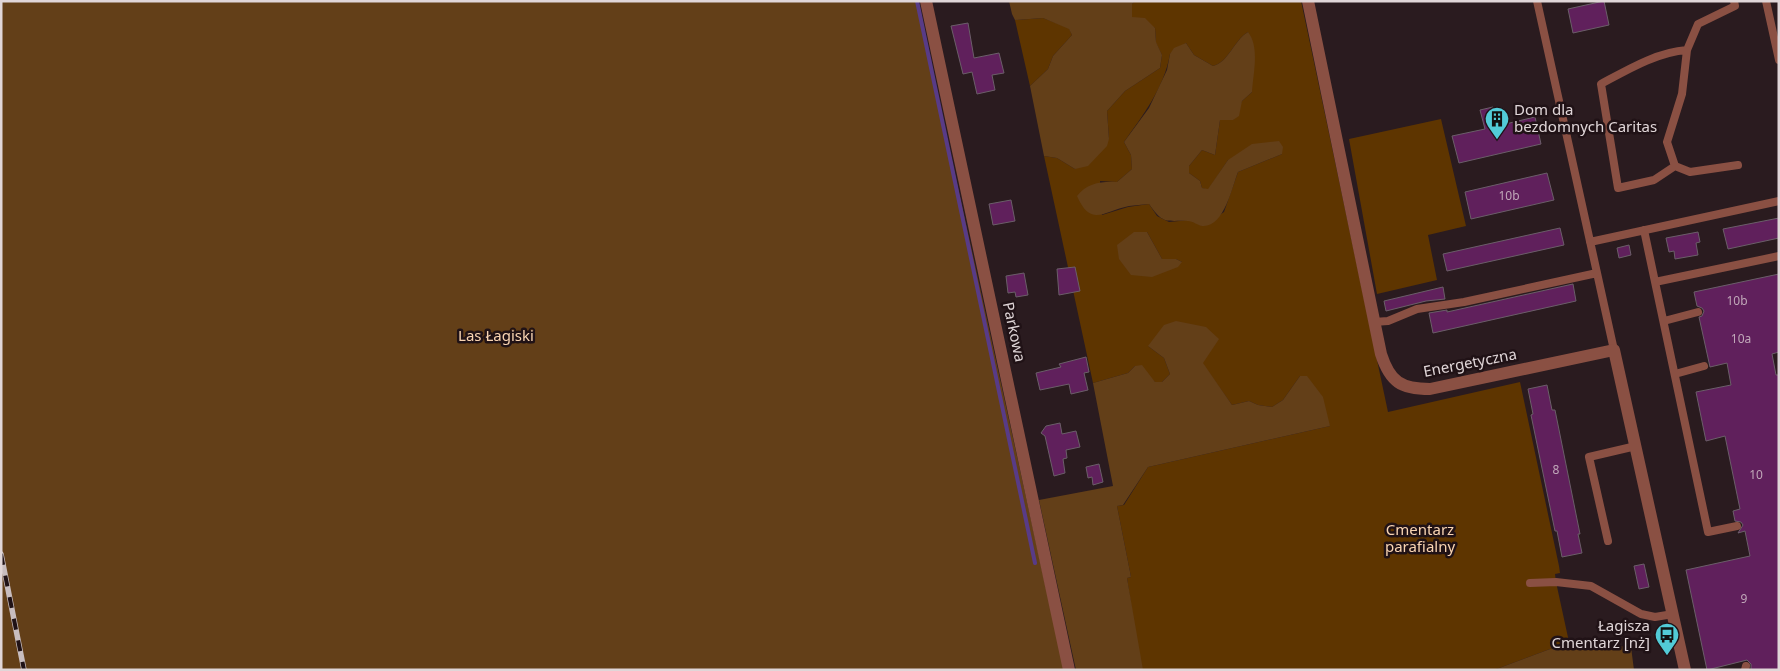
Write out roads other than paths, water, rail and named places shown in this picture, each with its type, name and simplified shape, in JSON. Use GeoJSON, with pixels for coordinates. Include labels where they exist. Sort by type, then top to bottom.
{"type":"FeatureCollection","features":[{"type":"Feature","properties":{"kind":"street","name":"Parkowa"},"geometry":{"type":"LineString","coordinates":[[926,1],[1069,670]]}},
{"type":"Feature","properties":{"kind":"street","name":"Energetyczna"},"geometry":{"type":"LineString","coordinates":[[1308,1],[1374,322],[1385,367],[1400,385],[1413,389],[1430,389],[1614,350]]}},
{"type":"Feature","properties":{"kind":"street"},"geometry":{"type":"LineString","coordinates":[[1614,350],[1685,670]]}},
{"type":"Feature","properties":{"kind":"lane"},"geometry":{"type":"LineString","coordinates":[[1537,1],[1614,350]]}},
{"type":"Feature","properties":{"kind":"lane"},"geometry":{"type":"LineString","coordinates":[[1734,1],[1735,6],[1698,24],[1687,50],[1682,94],[1667,142],[1675,166],[1690,172],[1738,165]]}},
{"type":"Feature","properties":{"kind":"lane"},"geometry":{"type":"LineString","coordinates":[[1766,1],[1779,60]]}},
{"type":"Feature","properties":{"kind":"lane"},"geometry":{"type":"LineString","coordinates":[[1675,166],[1654,180],[1618,188],[1601,84],[1631,68],[1679,50],[1687,50]]}},
{"type":"Feature","properties":{"kind":"lane"},"geometry":{"type":"LineString","coordinates":[[1590,242],[1779,201]]}},
{"type":"Feature","properties":{"kind":"lane"},"geometry":{"type":"LineString","coordinates":[[1644,230],[1708,532],[1737,526]]}},
{"type":"Feature","properties":{"kind":"lane"},"geometry":{"type":"LineString","coordinates":[[1656,282],[1779,256]]}},
{"type":"Feature","properties":{"kind":"lane"},"geometry":{"type":"LineString","coordinates":[[1374,322],[1388,320],[1417,310],[1464,302],[1597,273]]}},
{"type":"Feature","properties":{"kind":"lane"},"geometry":{"type":"LineString","coordinates":[[1664,321],[1698,312]]}},
{"type":"Feature","properties":{"kind":"lane"},"geometry":{"type":"LineString","coordinates":[[1675,374],[1704,366]]}},
{"type":"Feature","properties":{"kind":"lane"},"geometry":{"type":"LineString","coordinates":[[1608,540],[1589,457],[1636,446]]}},
{"type":"Feature","properties":{"kind":"lane"},"geometry":{"type":"LineString","coordinates":[[1530,583],[1556,582],[1590,586],[1641,614],[1655,617],[1673,614]]}},
{"type":"Feature","properties":{"kind":"waterway"},"geometry":{"type":"LineString","coordinates":[[917,1],[1035,563]]}},
{"type":"Feature","properties":{"kind":"railway"},"geometry":{"type":"LineString","coordinates":[[1,554],[24,670]]}},
{"type":"Feature","properties":{"kind":"place","name":"Dom dla bezdomnych Caritas"},"geometry":{"type":"Point","coordinates":[1497,140]}},
{"type":"Feature","properties":{"kind":"place","name":"Łagisza Cmentarz [nż]"},"geometry":{"type":"Point","coordinates":[1667,656]}},
{"type":"Feature","properties":{"kind":"park label","name":"Las Łagiski"},"geometry":{"type":"Point","coordinates":[496,336]}},
{"type":"Feature","properties":{"kind":"park label","name":"Cmentarz parafialny"},"geometry":{"type":"Point","coordinates":[1420,538]}}]}
